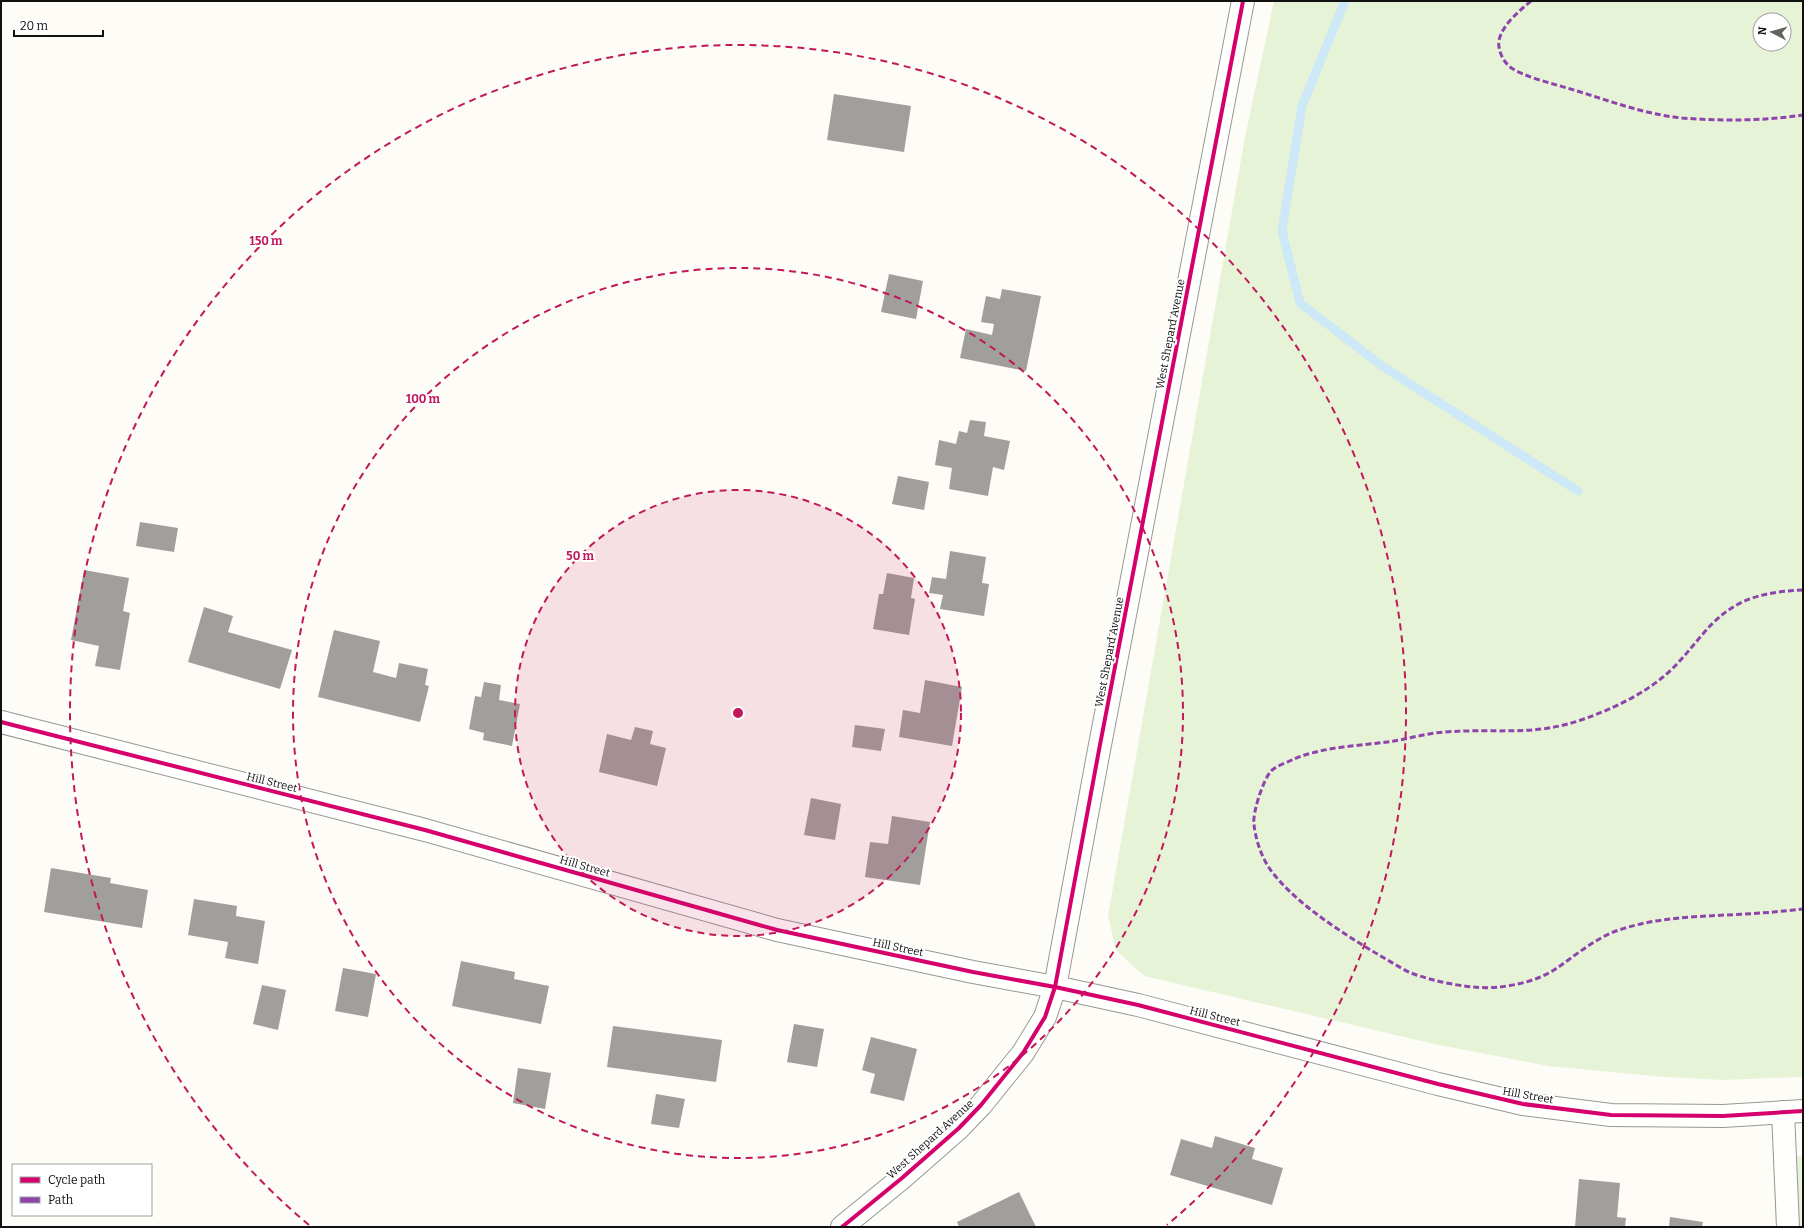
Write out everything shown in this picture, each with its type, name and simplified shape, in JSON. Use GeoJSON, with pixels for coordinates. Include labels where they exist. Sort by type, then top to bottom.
{"type":"FeatureCollection","features":[{"type":"Feature","properties":{"kind":"street","name":"West Shepard Avenue"},"geometry":{"type":"LineString","coordinates":[[842,1227],[959,1128],[981,1105],[1030,1041],[1045,1017],[1055,987],[1109,696],[1243,1]]}},
{"type":"Feature","properties":{"kind":"street","name":"Hill Street"},"geometry":{"type":"LineString","coordinates":[[1,722],[425,830],[777,930],[1016,981],[1055,987],[1138,1005],[1438,1084],[1523,1104],[1611,1115],[1695,1117],[1793,1112]]}},
{"type":"Feature","properties":{"kind":"street"},"geometry":{"type":"LineString","coordinates":[[1788,1227],[1793,1112]]}},
{"type":"Feature","properties":{"kind":"green space"},"geometry":{"type":"Polygon","coordinates":[[[1274,1],[1803,1],[1803,1077],[1724,1080],[1664,1077],[1548,1066],[1434,1044],[1144,976],[1116,950],[1108,916],[1245,137],[1274,1]]]}},
{"type":"Feature","properties":{"kind":"green space"},"geometry":{"type":"Polygon","coordinates":[[[1803,1156],[1803,1227],[1776,1227],[1773,1158],[1803,1156]]]}},
{"type":"Feature","properties":{"kind":"building"},"geometry":{"type":"Polygon","coordinates":[[[834,94],[911,106],[904,152],[827,140],[834,94]]]}},
{"type":"Feature","properties":{"kind":"building"},"geometry":{"type":"Polygon","coordinates":[[[889,274],[923,281],[916,319],[881,312],[889,274]]]}},
{"type":"Feature","properties":{"kind":"building"},"geometry":{"type":"Polygon","coordinates":[[[1002,289],[1041,296],[1026,371],[960,358],[966,329],[992,335],[994,324],[981,322],[986,296],[1000,299],[1002,289]]]}},
{"type":"Feature","properties":{"kind":"building"},"geometry":{"type":"Polygon","coordinates":[[[970,420],[986,422],[984,436],[1010,441],[1004,470],[993,467],[988,496],[949,489],[952,468],[935,465],[939,440],[956,444],[959,431],[967,433],[970,420]]]}},
{"type":"Feature","properties":{"kind":"building"},"geometry":{"type":"Polygon","coordinates":[[[898,476],[929,482],[924,510],[892,504],[898,476]]]}},
{"type":"Feature","properties":{"kind":"building"},"geometry":{"type":"Polygon","coordinates":[[[140,522],[178,528],[174,552],[136,546],[140,522]]]}},
{"type":"Feature","properties":{"kind":"building"},"geometry":{"type":"Polygon","coordinates":[[[950,551],[986,557],[982,583],[989,584],[984,616],[940,609],[943,595],[929,593],[932,577],[946,579],[950,551]]]}},
{"type":"Feature","properties":{"kind":"building"},"geometry":{"type":"Polygon","coordinates":[[[84,570],[129,578],[123,611],[130,613],[120,670],[95,666],[99,646],[71,640],[84,570]]]}},
{"type":"Feature","properties":{"kind":"building"},"geometry":{"type":"Polygon","coordinates":[[[887,573],[914,578],[911,598],[915,599],[909,635],[873,629],[879,594],[883,594],[887,573]]]}},
{"type":"Feature","properties":{"kind":"building"},"geometry":{"type":"Polygon","coordinates":[[[204,607],[233,616],[228,632],[292,650],[280,689],[188,662],[204,607]]]}},
{"type":"Feature","properties":{"kind":"building"},"geometry":{"type":"Polygon","coordinates":[[[334,630],[380,641],[373,672],[396,678],[399,663],[428,669],[425,685],[429,686],[420,722],[318,697],[334,630]]]}},
{"type":"Feature","properties":{"kind":"building"},"geometry":{"type":"Polygon","coordinates":[[[925,680],[962,687],[952,746],[899,737],[903,710],[920,713],[925,680]]]}},
{"type":"Feature","properties":{"kind":"building"},"geometry":{"type":"Polygon","coordinates":[[[484,682],[501,685],[499,700],[520,704],[512,746],[483,740],[484,733],[469,729],[475,696],[481,697],[484,682]]]}},
{"type":"Feature","properties":{"kind":"building"},"geometry":{"type":"Polygon","coordinates":[[[855,725],[885,729],[881,751],[852,747],[855,725]]]}},
{"type":"Feature","properties":{"kind":"building"},"geometry":{"type":"Polygon","coordinates":[[[635,727],[653,731],[650,744],[666,748],[657,786],[599,772],[607,734],[631,740],[635,727]]]}},
{"type":"Feature","properties":{"kind":"building"},"geometry":{"type":"Polygon","coordinates":[[[811,798],[841,804],[835,840],[804,835],[811,798]]]}},
{"type":"Feature","properties":{"kind":"building"},"geometry":{"type":"Polygon","coordinates":[[[892,816],[930,822],[920,885],[865,877],[870,842],[888,844],[892,816]]]}},
{"type":"Feature","properties":{"kind":"building"},"geometry":{"type":"Polygon","coordinates":[[[51,868],[111,878],[110,883],[148,890],[142,928],[44,912],[51,868]]]}},
{"type":"Feature","properties":{"kind":"building"},"geometry":{"type":"Polygon","coordinates":[[[194,899],[237,906],[236,916],[265,921],[258,964],[225,958],[228,942],[188,935],[194,899]]]}},
{"type":"Feature","properties":{"kind":"building"},"geometry":{"type":"Polygon","coordinates":[[[461,961],[515,972],[514,979],[549,986],[541,1024],[452,1006],[461,961]]]}},
{"type":"Feature","properties":{"kind":"building"},"geometry":{"type":"Polygon","coordinates":[[[343,968],[376,974],[368,1017],[335,1011],[343,968]]]}},
{"type":"Feature","properties":{"kind":"building"},"geometry":{"type":"Polygon","coordinates":[[[262,985],[286,990],[278,1030],[253,1024],[262,985]]]}},
{"type":"Feature","properties":{"kind":"building"},"geometry":{"type":"Polygon","coordinates":[[[794,1024],[824,1029],[817,1067],[787,1062],[794,1024]]]}},
{"type":"Feature","properties":{"kind":"building"},"geometry":{"type":"Polygon","coordinates":[[[613,1026],[722,1040],[716,1082],[607,1067],[613,1026]]]}},
{"type":"Feature","properties":{"kind":"building"},"geometry":{"type":"Polygon","coordinates":[[[871,1037],[917,1049],[904,1101],[870,1093],[875,1074],[862,1070],[871,1037]]]}},
{"type":"Feature","properties":{"kind":"building"},"geometry":{"type":"Polygon","coordinates":[[[518,1068],[551,1073],[545,1109],[513,1103],[518,1068]]]}},
{"type":"Feature","properties":{"kind":"building"},"geometry":{"type":"Polygon","coordinates":[[[656,1094],[685,1099],[679,1128],[651,1124],[656,1094]]]}},
{"type":"Feature","properties":{"kind":"building"},"geometry":{"type":"Polygon","coordinates":[[[1215,1136],[1255,1148],[1252,1159],[1283,1168],[1272,1205],[1170,1175],[1181,1139],[1212,1148],[1215,1136]]]}},
{"type":"Feature","properties":{"kind":"building"},"geometry":{"type":"Polygon","coordinates":[[[1579,1179],[1620,1183],[1617,1217],[1626,1218],[1625,1227],[1575,1227],[1579,1179]]]}},
{"type":"Feature","properties":{"kind":"building"},"geometry":{"type":"Polygon","coordinates":[[[1019,1192],[1036,1227],[959,1227],[957,1222],[1019,1192]]]}},
{"type":"Feature","properties":{"kind":"building"},"geometry":{"type":"Polygon","coordinates":[[[1670,1217],[1703,1222],[1702,1227],[1669,1227],[1670,1217]]]}},
{"type":"Feature","properties":{"kind":"waterway"},"geometry":{"type":"LineString","coordinates":[[1345,1],[1302,106],[1282,231],[1300,303],[1382,366],[1578,491]]}},
{"type":"Feature","properties":{"kind":"marked path"},"geometry":{"type":"LineString","coordinates":[[1531,1],[1509,21],[1501,34],[1499,41],[1501,55],[1504,60],[1510,67],[1523,74],[1624,106],[1667,116],[1697,119],[1742,120],[1803,115]]}},
{"type":"Feature","properties":{"kind":"marked path"},"geometry":{"type":"LineString","coordinates":[[1803,590],[1759,596],[1735,606],[1713,623],[1674,667],[1654,684],[1605,711],[1566,725],[1531,730],[1432,733],[1394,741],[1318,751],[1294,759],[1276,767],[1268,775],[1259,797],[1254,820],[1258,843],[1262,856],[1268,867],[1282,884],[1306,906],[1345,934],[1406,971],[1431,979],[1466,986],[1489,988],[1528,982],[1554,970],[1585,948],[1610,933],[1632,926],[1685,917],[1803,909]]}},
{"type":"Feature","properties":{"kind":"cycle path"},"geometry":{"type":"LineString","coordinates":[[842,1227],[902,1178],[959,1128],[981,1105],[1023,1053],[1045,1017],[1055,987],[1243,1]]}},
{"type":"Feature","properties":{"kind":"cycle path"},"geometry":{"type":"LineString","coordinates":[[1,722],[425,830],[777,930],[973,972],[1055,987],[1138,1005],[1438,1084],[1523,1104],[1611,1115],[1723,1116],[1803,1111]]}}]}
